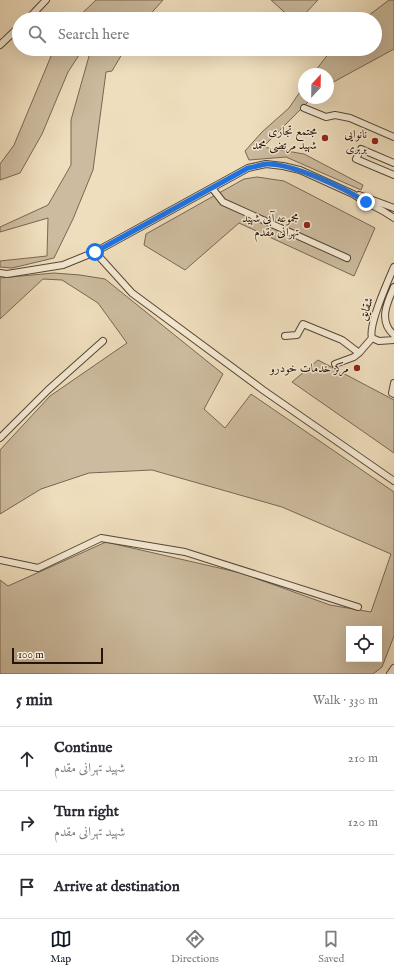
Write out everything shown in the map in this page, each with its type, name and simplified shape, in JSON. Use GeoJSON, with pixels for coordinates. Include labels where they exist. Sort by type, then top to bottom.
{"type":"FeatureCollection","features":[{"type":"Feature","properties":{"kind":"street"},"geometry":{"type":"LineString","coordinates":[[35,12],[46,0]]}},
{"type":"Feature","properties":{"kind":"street"},"geometry":{"type":"LineString","coordinates":[[0,45],[12,34]]}},
{"type":"Feature","properties":{"kind":"street"},"geometry":{"type":"LineString","coordinates":[[304,108],[326,117],[335,115],[350,118],[394,137]]}},
{"type":"Feature","properties":{"kind":"street"},"geometry":{"type":"LineString","coordinates":[[394,163],[361,149],[356,159],[394,175]]}},
{"type":"Feature","properties":{"kind":"street"},"geometry":{"type":"LineString","coordinates":[[0,273],[7,274],[63,265],[95,252],[248,168],[266,164],[300,170],[353,194],[394,218]]}},
{"type":"Feature","properties":{"kind":"street"},"geometry":{"type":"LineString","coordinates":[[212,188],[223,202],[347,258]]}},
{"type":"Feature","properties":{"kind":"street"},"geometry":{"type":"LineString","coordinates":[[353,194],[394,208]]}},
{"type":"Feature","properties":{"kind":"street"},"geometry":{"type":"LineString","coordinates":[[95,252],[132,293],[263,390],[394,481]]}},
{"type":"Feature","properties":{"kind":"street","name":"شقایق"},"geometry":{"type":"LineString","coordinates":[[394,267],[384,290],[371,329],[372,338],[379,341],[394,340]]}},
{"type":"Feature","properties":{"kind":"street","name":"شقایق"},"geometry":{"type":"LineString","coordinates":[[394,287],[384,313],[391,332],[394,334]]}},
{"type":"Feature","properties":{"kind":"street"},"geometry":{"type":"LineString","coordinates":[[285,336],[297,335],[303,324],[342,340],[360,353]]}},
{"type":"Feature","properties":{"kind":"street"},"geometry":{"type":"LineString","coordinates":[[335,364],[354,357],[360,353],[372,338]]}},
{"type":"Feature","properties":{"kind":"street"},"geometry":{"type":"LineString","coordinates":[[0,438],[48,390],[102,341]]}},
{"type":"Feature","properties":{"kind":"street"},"geometry":{"type":"LineString","coordinates":[[394,383],[392,393],[394,394]]}},
{"type":"Feature","properties":{"kind":"street"},"geometry":{"type":"LineString","coordinates":[[0,560],[38,568],[102,538],[185,552],[358,607]]}},
{"type":"Feature","properties":{"kind":"street"},"geometry":{"type":"LineString","coordinates":[[390,674],[394,668]]}},
{"type":"Feature","properties":{"kind":"shaded area"},"geometry":{"type":"Polygon","coordinates":[[[96,0],[163,0],[152,12],[83,12],[96,0]]]}},
{"type":"Feature","properties":{"kind":"shaded area"},"geometry":{"type":"Polygon","coordinates":[[[271,0],[318,0],[307,12],[284,12],[271,0]]]}},
{"type":"Feature","properties":{"kind":"shaded area"},"geometry":{"type":"Polygon","coordinates":[[[389,0],[394,0],[394,49],[382,56],[382,12],[373,12],[389,0]]]}},
{"type":"Feature","properties":{"kind":"shaded area"},"geometry":{"type":"Polygon","coordinates":[[[51,56],[78,56],[68,72],[42,134],[20,173],[0,180],[0,164],[14,145],[51,56]]]}},
{"type":"Feature","properties":{"kind":"shaded area"},"geometry":{"type":"Polygon","coordinates":[[[89,56],[121,56],[112,71],[106,72],[93,170],[73,219],[54,258],[12,268],[0,267],[0,261],[47,256],[48,218],[0,232],[0,227],[48,205],[71,165],[71,120],[89,56]]]}},
{"type":"Feature","properties":{"kind":"shaded area"},"geometry":{"type":"Polygon","coordinates":[[[327,56],[381,56],[334,82],[334,68],[318,68],[327,56]]]}},
{"type":"Feature","properties":{"kind":"shaded area"},"geometry":{"type":"Polygon","coordinates":[[[298,95],[298,104],[306,104],[263,147],[304,154],[363,185],[361,190],[286,157],[249,160],[245,151],[262,132],[289,108],[298,95]]]}},
{"type":"Feature","properties":{"kind":"shaded area","name":"مجموعه آبی شهید تهرانی مقدم"},"geometry":{"type":"Polygon","coordinates":[[[257,177],[284,181],[375,228],[354,276],[239,223],[185,270],[144,245],[146,234],[244,179],[257,177]]]}},
{"type":"Feature","properties":{"kind":"shaded area"},"geometry":{"type":"Polygon","coordinates":[[[54,273],[105,279],[223,374],[204,409],[225,428],[251,394],[394,492],[394,636],[382,667],[373,674],[0,674],[0,580],[8,586],[106,542],[241,573],[330,605],[371,612],[391,554],[282,507],[152,470],[89,473],[41,489],[0,514],[0,450],[50,396],[127,343],[98,303],[62,280],[43,279],[0,319],[0,278],[54,273]]]}},
{"type":"Feature","properties":{"kind":"shaded area"},"geometry":{"type":"Polygon","coordinates":[[[318,360],[394,400],[394,453],[292,382],[318,360]]]}},
{"type":"Feature","properties":{"kind":"place","name":"مجتمع تجاری شهید مرتضی محمد"},"geometry":{"type":"Point","coordinates":[325,138]}},
{"type":"Feature","properties":{"kind":"place","name":"نانوایی بربری"},"geometry":{"type":"Point","coordinates":[375,141]}},
{"type":"Feature","properties":{"kind":"place","name":"مجموعه آبی شهید تهرانی مقدم"},"geometry":{"type":"Point","coordinates":[307,225]}},
{"type":"Feature","properties":{"kind":"place","name":"مرکز خدمات خودرو"},"geometry":{"type":"Point","coordinates":[357,368]}},
{"type":"Feature","properties":{"kind":"route"},"geometry":{"type":"LineString","coordinates":[[95,252],[156,220],[248,168],[266,164],[300,170],[353,194],[366,202]]}}]}
